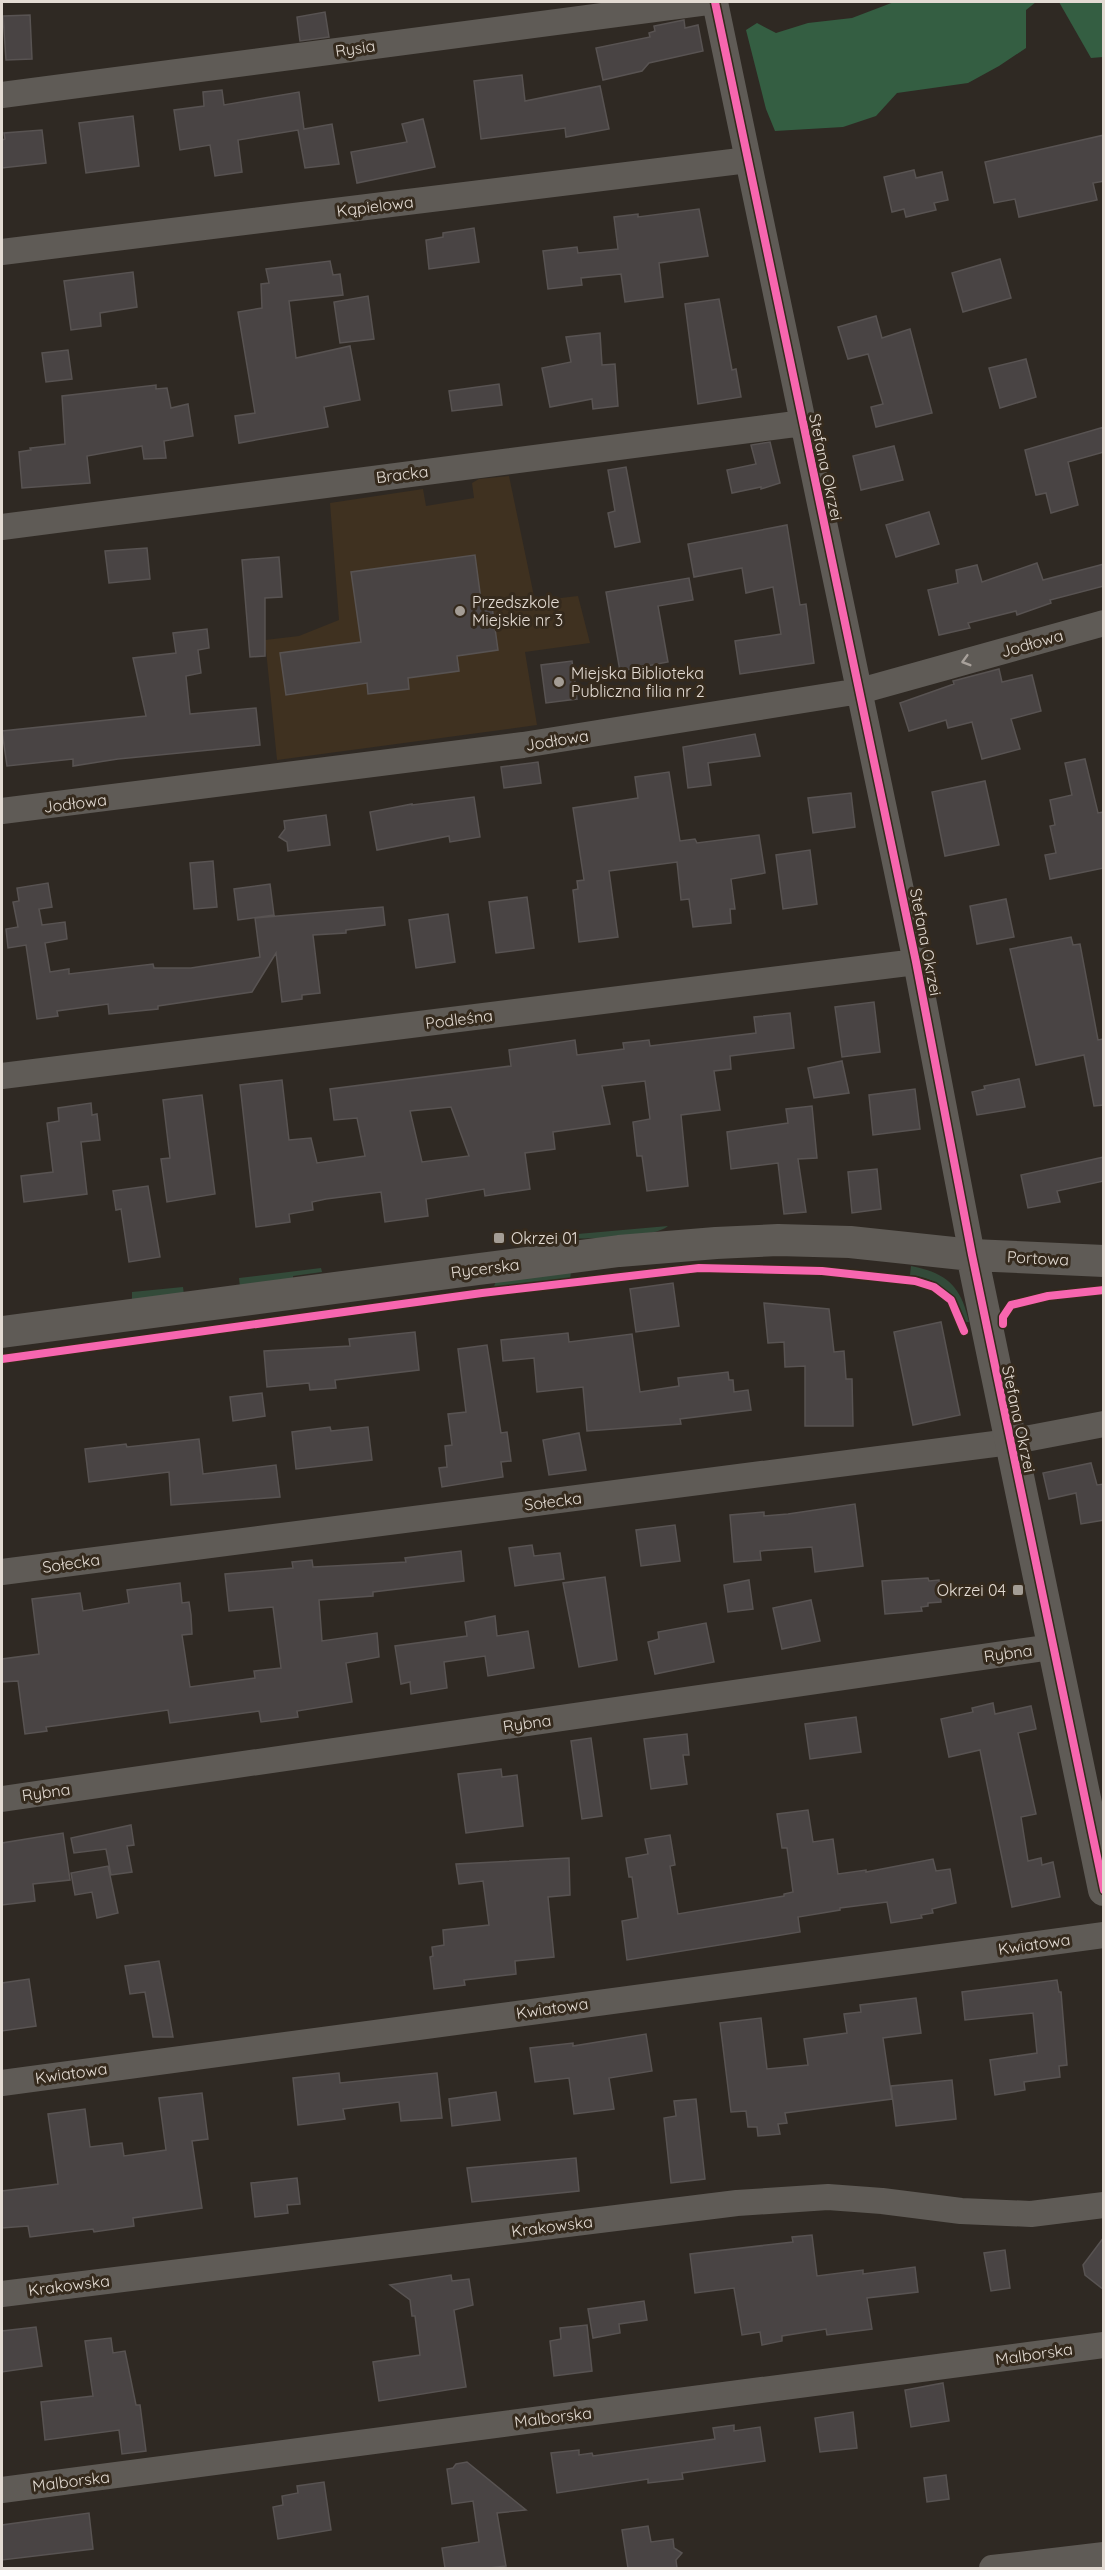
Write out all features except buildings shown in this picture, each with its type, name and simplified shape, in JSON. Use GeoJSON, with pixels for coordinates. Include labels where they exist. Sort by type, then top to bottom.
{"type":"FeatureCollection","features":[{"type":"Feature","properties":{"kind":"street","name":"Rysia"},"geometry":{"type":"LineString","coordinates":[[2,95],[708,2]]}},
{"type":"Feature","properties":{"kind":"street","name":"Stefana Okrzei"},"geometry":{"type":"LineString","coordinates":[[715,2],[916,962],[1010,1442],[1104,1890]]}},
{"type":"Feature","properties":{"kind":"street","name":"Kąpielowa"},"geometry":{"type":"LineString","coordinates":[[2,252],[748,160]]}},
{"type":"Feature","properties":{"kind":"street","name":"Bracka"},"geometry":{"type":"LineString","coordinates":[[2,527],[803,423]]}},
{"type":"Feature","properties":{"kind":"street","name":"Jodłowa"},"geometry":{"type":"LineString","coordinates":[[2,812],[523,745],[860,691],[1104,623]]}},
{"type":"Feature","properties":{"kind":"street","name":"Podleśna"},"geometry":{"type":"LineString","coordinates":[[2,1076],[916,962]]}},
{"type":"Feature","properties":{"kind":"street","name":"Rycerska"},"geometry":{"type":"LineString","coordinates":[[2,1332],[619,1251],[716,1243],[778,1240],[850,1242],[972,1254]]}},
{"type":"Feature","properties":{"kind":"street","name":"Portowa"},"geometry":{"type":"LineString","coordinates":[[972,1254],[1104,1261]]}},
{"type":"Feature","properties":{"kind":"street","name":"Sołecka"},"geometry":{"type":"LineString","coordinates":[[2,1572],[1010,1442],[1104,1424]]}},
{"type":"Feature","properties":{"kind":"street","name":"Rybna"},"geometry":{"type":"LineString","coordinates":[[2,1798],[1052,1647]]}},
{"type":"Feature","properties":{"kind":"street","name":"Kwiatowa"},"geometry":{"type":"LineString","coordinates":[[2,2083],[1104,1935]]}},
{"type":"Feature","properties":{"kind":"street","name":"Krakowska"},"geometry":{"type":"LineString","coordinates":[[2,2294],[738,2203],[828,2197],[961,2211],[1031,2214],[1104,2205]]}},
{"type":"Feature","properties":{"kind":"street","name":"Malborska"},"geometry":{"type":"LineString","coordinates":[[2,2490],[1104,2344]]}},
{"type":"Feature","properties":{"kind":"street"},"geometry":{"type":"LineString","coordinates":[[992,2568],[1104,2555]]}},
{"type":"Feature","properties":{"kind":"shaded area","name":"Przedszkole Miejskie nr 3"},"geometry":{"type":"Polygon","coordinates":[[[509,476],[535,601],[578,596],[590,643],[525,652],[537,725],[277,760],[265,640],[299,636],[339,620],[330,503],[423,489],[426,506],[474,498],[472,483],[479,479],[509,476]]]}},
{"type":"Feature","properties":{"kind":"green space"},"geometry":{"type":"Polygon","coordinates":[[[894,2],[1036,2],[1026,10],[1026,48],[968,83],[897,93],[876,116],[843,127],[775,131],[766,109],[746,30],[757,23],[776,33],[808,23],[852,18],[894,2]]]}},
{"type":"Feature","properties":{"kind":"green space"},"geometry":{"type":"Polygon","coordinates":[[[1059,2],[1103,2],[1103,57],[1091,58],[1059,2]]]}},
{"type":"Feature","properties":{"kind":"green space"},"geometry":{"type":"Polygon","coordinates":[[[668,1226],[659,1231],[631,1236],[555,1239],[555,1236],[668,1226]]]}},
{"type":"Feature","properties":{"kind":"green space"},"geometry":{"type":"Polygon","coordinates":[[[911,1266],[934,1273],[951,1283],[962,1299],[969,1322],[962,1322],[950,1295],[938,1284],[910,1275],[911,1266]]]}},
{"type":"Feature","properties":{"kind":"green space"},"geometry":{"type":"Polygon","coordinates":[[[321,1268],[322,1272],[293,1276],[293,1280],[240,1287],[239,1278],[321,1268]]]}},
{"type":"Feature","properties":{"kind":"green space"},"geometry":{"type":"Polygon","coordinates":[[[571,1272],[570,1279],[493,1289],[496,1281],[571,1272]]]}},
{"type":"Feature","properties":{"kind":"green space"},"geometry":{"type":"Polygon","coordinates":[[[183,1287],[184,1295],[132,1302],[132,1292],[183,1287]]]}},
{"type":"Feature","properties":{"kind":"cycle path"},"geometry":{"type":"LineString","coordinates":[[715,2],[916,962],[972,1255],[1104,1890]]}},
{"type":"Feature","properties":{"kind":"cycle path"},"geometry":{"type":"LineString","coordinates":[[2,1359],[482,1293],[699,1268],[822,1271],[915,1281],[934,1287],[951,1300],[964,1331]]}},
{"type":"Feature","properties":{"kind":"cycle path"},"geometry":{"type":"LineString","coordinates":[[1003,1324],[1003,1317],[1011,1305],[1048,1296],[1104,1290]]}},
{"type":"Feature","properties":{"kind":"place","name":"Przedszkole Miejskie nr 3"},"geometry":{"type":"Point","coordinates":[460,611]}},
{"type":"Feature","properties":{"kind":"place","name":"Miejska Biblioteka Publiczna filia nr 2"},"geometry":{"type":"Point","coordinates":[559,682]}},
{"type":"Feature","properties":{"kind":"place","name":"Okrzei 01"},"geometry":{"type":"Point","coordinates":[499,1238]}},
{"type":"Feature","properties":{"kind":"place","name":"Okrzei 04"},"geometry":{"type":"Point","coordinates":[1018,1590]}}]}
